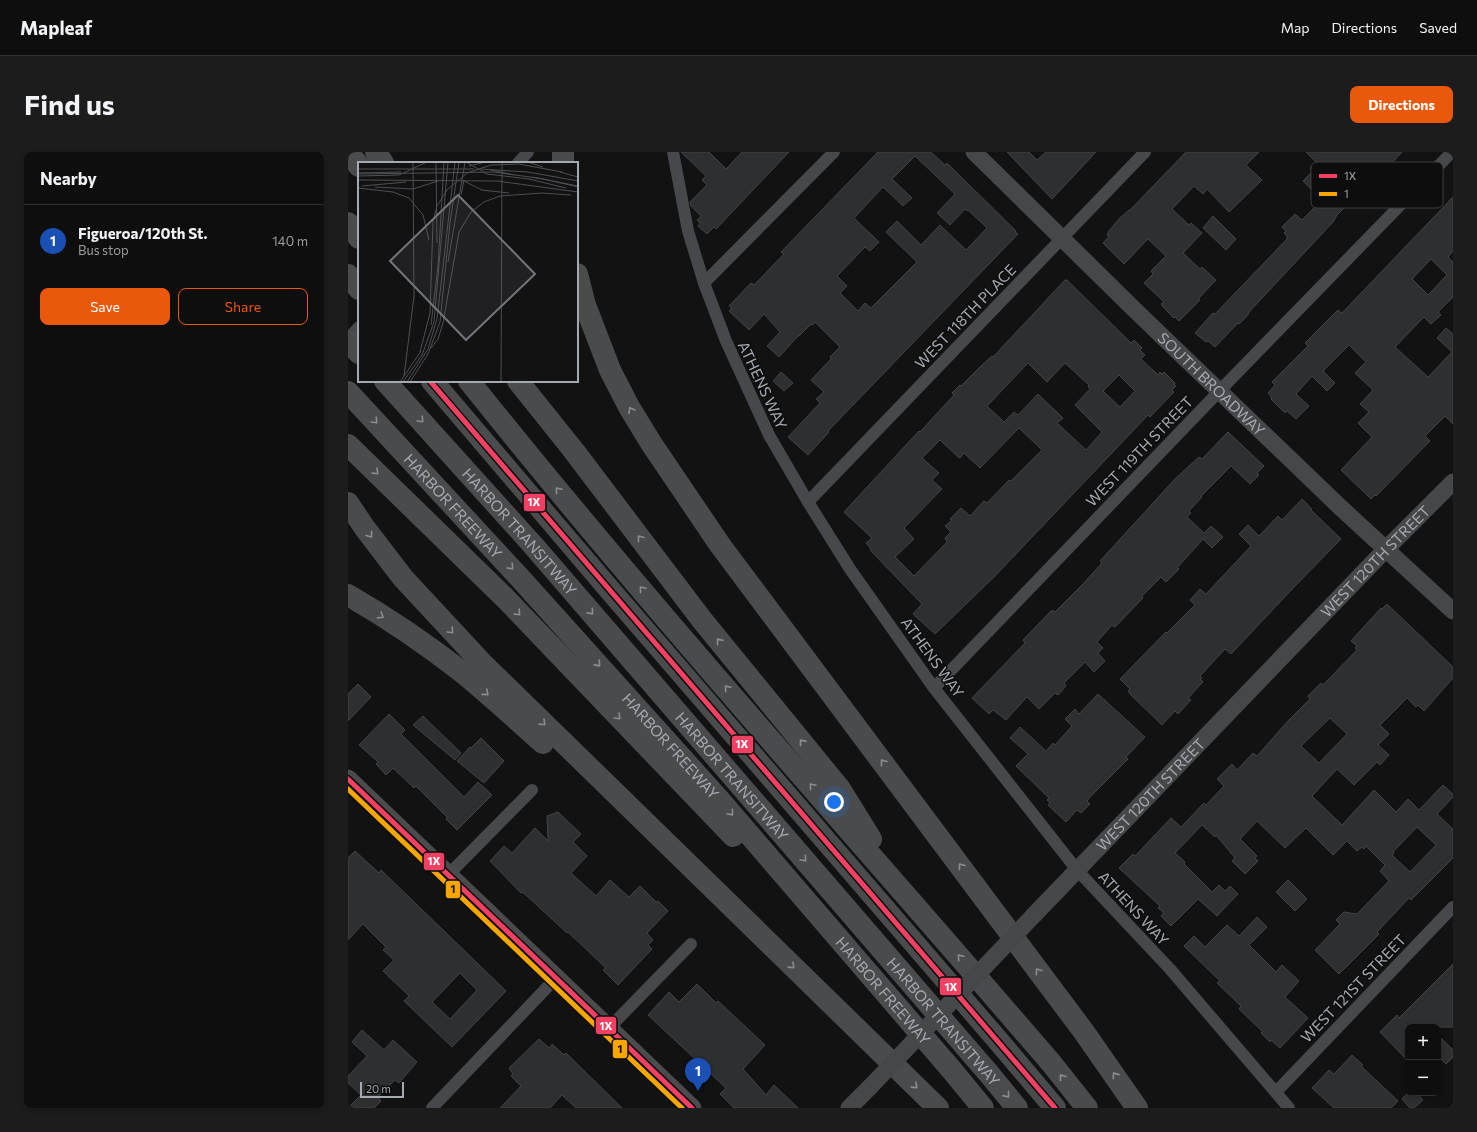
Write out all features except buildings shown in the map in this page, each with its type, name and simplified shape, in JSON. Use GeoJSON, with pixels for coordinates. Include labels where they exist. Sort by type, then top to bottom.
{"type":"FeatureCollection","features":[{"type":"Feature","properties":{"kind":"highway"},"geometry":{"type":"LineString","coordinates":[[348,152],[358,165]]}},
{"type":"Feature","properties":{"kind":"highway"},"geometry":{"type":"LineString","coordinates":[[376,152],[382,162]]}},
{"type":"Feature","properties":{"kind":"highway"},"geometry":{"type":"LineString","coordinates":[[348,223],[358,237]]}},
{"type":"Feature","properties":{"kind":"highway"},"geometry":{"type":"LineString","coordinates":[[348,275],[358,288]]}},
{"type":"Feature","properties":{"kind":"highway"},"geometry":{"type":"LineString","coordinates":[[578,278],[585,305],[610,370],[629,407],[651,443],[720,545],[1084,1032],[1137,1108]]}},
{"type":"Feature","properties":{"kind":"highway"},"geometry":{"type":"LineString","coordinates":[[348,340],[358,352]]}},
{"type":"Feature","properties":{"kind":"highway","name":"HARBOR TRANSITWAY"},"geometry":{"type":"LineString","coordinates":[[386,382],[445,446],[639,668],[980,1063],[1017,1108]]}},
{"type":"Feature","properties":{"kind":"highway","name":"HARBOR TRANSITWAY"},"geometry":{"type":"LineString","coordinates":[[433,382],[808,822],[1055,1108]]}},
{"type":"Feature","properties":{"kind":"highway"},"geometry":{"type":"LineString","coordinates":[[470,382],[662,614],[1052,1064],[1087,1108]]}},
{"type":"Feature","properties":{"kind":"highway"},"geometry":{"type":"LineString","coordinates":[[519,382],[574,451],[702,620],[840,789],[902,890]]}},
{"type":"Feature","properties":{"kind":"highway"},"geometry":{"type":"LineString","coordinates":[[528,382],[574,451]]}},
{"type":"Feature","properties":{"kind":"highway","name":"HARBOR FREEWAY"},"geometry":{"type":"LineString","coordinates":[[348,392],[520,578],[717,797],[983,1108]]}},
{"type":"Feature","properties":{"kind":"highway"},"geometry":{"type":"LineString","coordinates":[[348,445],[505,598],[894,1003]]}},
{"type":"Feature","properties":{"kind":"highway"},"geometry":{"type":"LineString","coordinates":[[348,503],[383,553],[424,602],[501,682],[938,1108]]}},
{"type":"Feature","properties":{"kind":"highway"},"geometry":{"type":"LineString","coordinates":[[348,595],[415,638],[477,685],[764,939]]}},
{"type":"Feature","properties":{"kind":"main road"},"geometry":{"type":"LineString","coordinates":[[348,778],[692,1108]]}},
{"type":"Feature","properties":{"kind":"street"},"geometry":{"type":"LineString","coordinates":[[519,162],[528,152]]}},
{"type":"Feature","properties":{"kind":"street","name":"ATHENS WAY"},"geometry":{"type":"LineString","coordinates":[[673,152],[688,230],[704,283],[726,342],[768,435],[850,569],[934,688],[1077,870],[1170,969],[1289,1108]]}},
{"type":"Feature","properties":{"kind":"street"},"geometry":{"type":"LineString","coordinates":[[704,283],[834,152]]}},
{"type":"Feature","properties":{"kind":"street","name":"SOUTH BROADWAY"},"geometry":{"type":"LineString","coordinates":[[974,152],[1219,392],[1340,507],[1453,610]]}},
{"type":"Feature","properties":{"kind":"street","name":"WEST 118TH PLACE"},"geometry":{"type":"LineString","coordinates":[[808,502],[1145,152]]}},
{"type":"Feature","properties":{"kind":"street","name":"WEST 119TH STREET"},"geometry":{"type":"LineString","coordinates":[[1442,162],[1452,152]]}},
{"type":"Feature","properties":{"kind":"street","name":"WEST 119TH STREET"},"geometry":{"type":"LineString","coordinates":[[934,688],[1398,208]]}},
{"type":"Feature","properties":{"kind":"street"},"geometry":{"type":"LineString","coordinates":[[348,340],[358,329]]}},
{"type":"Feature","properties":{"kind":"street","name":"WEST 120TH STREET"},"geometry":{"type":"LineString","coordinates":[[849,1108],[1386,549],[1453,482]]}},
{"type":"Feature","properties":{"kind":"street"},"geometry":{"type":"LineString","coordinates":[[448,875],[532,790]]}},
{"type":"Feature","properties":{"kind":"street","name":"WEST 121ST STREET"},"geometry":{"type":"LineString","coordinates":[[1276,1092],[1453,907]]}},
{"type":"Feature","properties":{"kind":"street"},"geometry":{"type":"LineString","coordinates":[[609,1028],[691,944]]}},
{"type":"Feature","properties":{"kind":"street"},"geometry":{"type":"LineString","coordinates":[[432,1108],[556,978]]}},
{"type":"Feature","properties":{"kind":"transit line","name":"1X"},"geometry":{"type":"LineString","coordinates":[[431,382],[1055,1108]]}},
{"type":"Feature","properties":{"kind":"transit line","name":"1X"},"geometry":{"type":"LineString","coordinates":[[348,779],[692,1108]]}},
{"type":"Feature","properties":{"kind":"transit line","name":"1"},"geometry":{"type":"LineString","coordinates":[[348,789],[682,1108]]}},
{"type":"Feature","properties":{"kind":"place","name":"Figueroa/120th St."},"geometry":{"type":"Point","coordinates":[698,1091]}}]}
